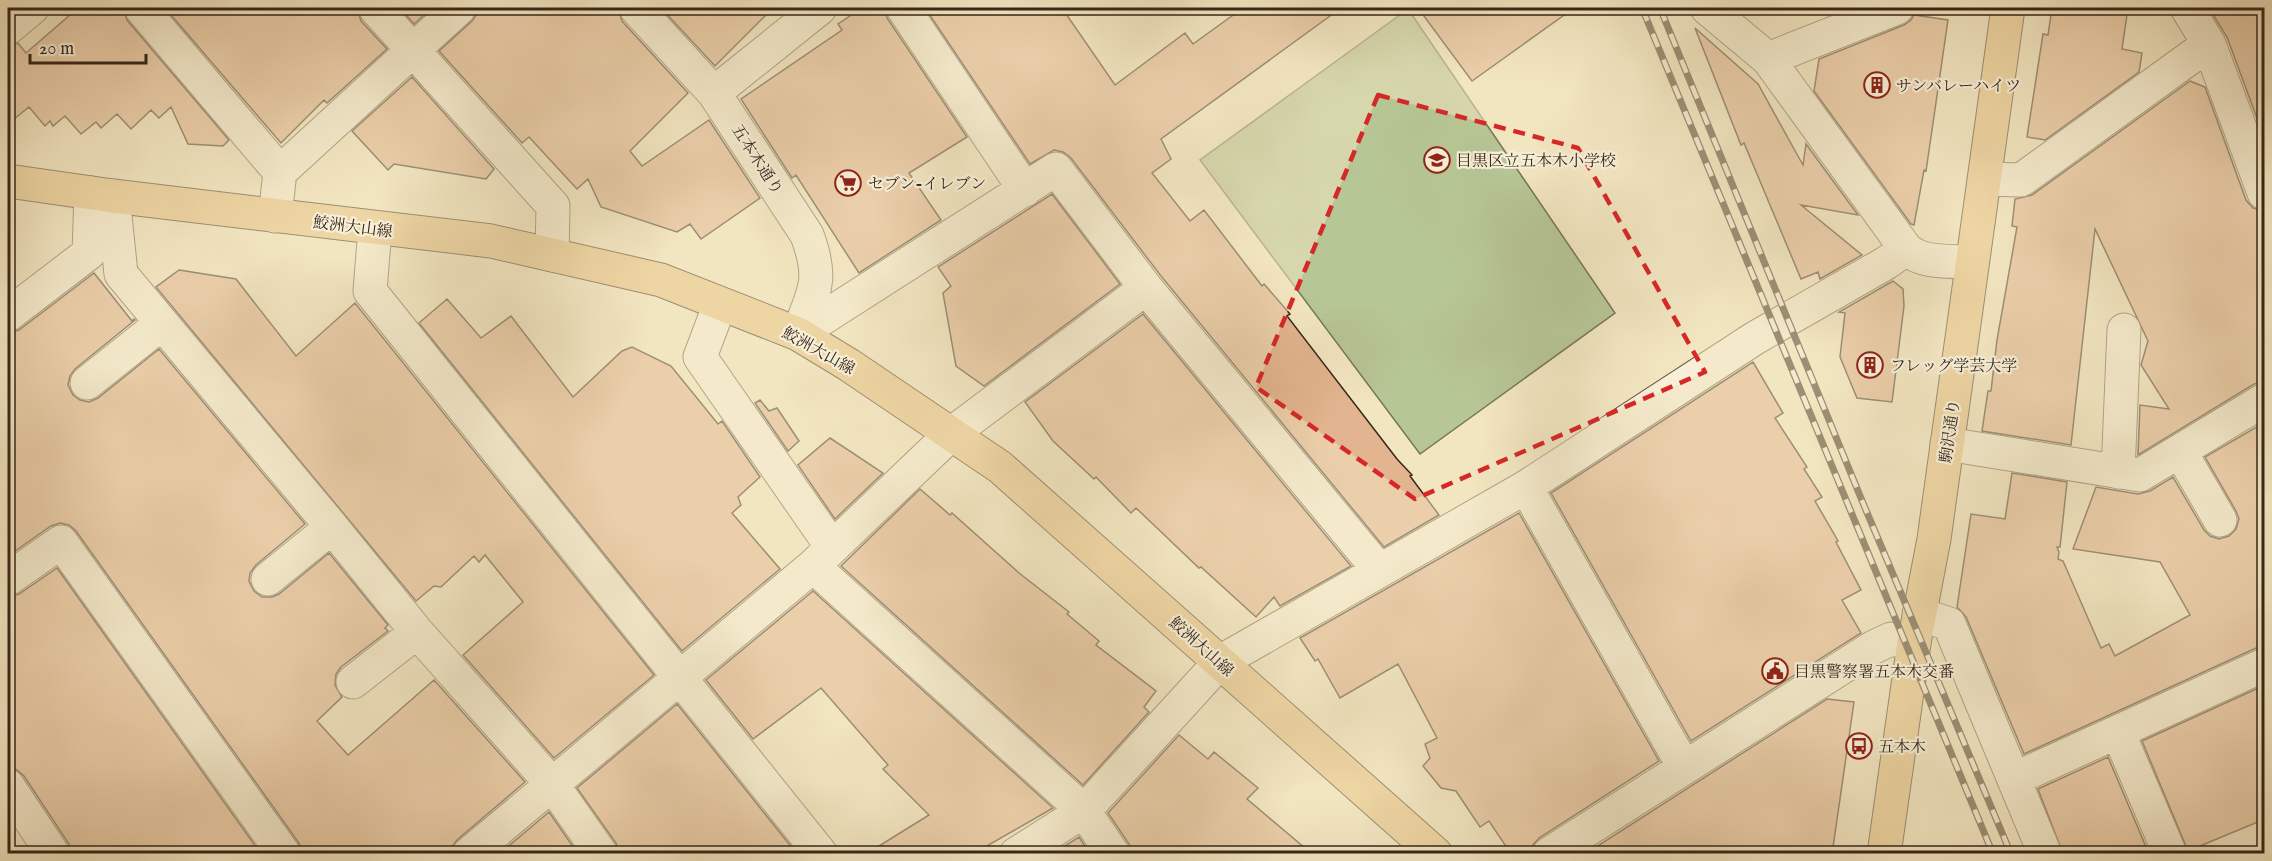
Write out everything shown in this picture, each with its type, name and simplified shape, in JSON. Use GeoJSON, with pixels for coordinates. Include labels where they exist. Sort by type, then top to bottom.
{"type":"FeatureCollection","features":[{"type":"Feature","properties":{"kind":"main road","name":"駒沢通り"},"geometry":{"type":"LineString","coordinates":[[1884,854],[1917,628],[1934,539],[2008,8]]}},
{"type":"Feature","properties":{"kind":"main road","name":"鮫洲大山線"},"geometry":{"type":"LineString","coordinates":[[8,181],[375,229],[491,241],[661,280],[798,334],[849,365],[1000,467],[1436,854]]}},
{"type":"Feature","properties":{"kind":"street"},"geometry":{"type":"LineString","coordinates":[[8,28],[32,8]]}},
{"type":"Feature","properties":{"kind":"street"},"geometry":{"type":"LineString","coordinates":[[141,8],[280,172]]}},
{"type":"Feature","properties":{"kind":"street"},"geometry":{"type":"LineString","coordinates":[[375,8],[553,206],[552,255]]}},
{"type":"Feature","properties":{"kind":"street"},"geometry":{"type":"LineString","coordinates":[[274,216],[280,172],[459,8]]}},
{"type":"Feature","properties":{"kind":"street","name":"五本木通り"},"geometry":{"type":"LineString","coordinates":[[636,8],[714,93],[807,235],[818,274],[813,295],[798,334]]}},
{"type":"Feature","properties":{"kind":"street"},"geometry":{"type":"LineString","coordinates":[[714,93],[820,8]]}},
{"type":"Feature","properties":{"kind":"street"},"geometry":{"type":"LineString","coordinates":[[903,8],[1025,190]]}},
{"type":"Feature","properties":{"kind":"street"},"geometry":{"type":"LineString","coordinates":[[1707,8],[1768,59],[1906,249],[1914,256],[1926,259],[1972,262]]}},
{"type":"Feature","properties":{"kind":"street"},"geometry":{"type":"LineString","coordinates":[[1768,59],[1897,8]]}},
{"type":"Feature","properties":{"kind":"street"},"geometry":{"type":"LineString","coordinates":[[2187,8],[2209,44],[2265,193]]}},
{"type":"Feature","properties":{"kind":"street"},"geometry":{"type":"LineString","coordinates":[[1985,179],[2021,180],[2209,44]]}},
{"type":"Feature","properties":{"kind":"street"},"geometry":{"type":"LineString","coordinates":[[798,334],[1056,169],[1146,288],[1379,570]]}},
{"type":"Feature","properties":{"kind":"street"},"geometry":{"type":"LineString","coordinates":[[8,315],[89,253],[102,195]]}},
{"type":"Feature","properties":{"kind":"street"},"geometry":{"type":"LineString","coordinates":[[102,195],[121,274],[332,527],[417,633],[552,784],[601,854]]}},
{"type":"Feature","properties":{"kind":"street"},"geometry":{"type":"LineString","coordinates":[[375,229],[370,291],[821,854]]}},
{"type":"Feature","properties":{"kind":"street"},"geometry":{"type":"LineString","coordinates":[[1016,854],[1084,811],[1220,662],[1526,487],[1755,339],[1906,249]]}},
{"type":"Feature","properties":{"kind":"street"},"geometry":{"type":"LineString","coordinates":[[469,854],[681,679],[823,557],[951,434],[1146,288]]}},
{"type":"Feature","properties":{"kind":"street"},"geometry":{"type":"LineString","coordinates":[[720,304],[700,357],[823,557],[1084,811],[1113,854]]}},
{"type":"Feature","properties":{"kind":"street"},"geometry":{"type":"LineString","coordinates":[[87,383],[161,324]]}},
{"type":"Feature","properties":{"kind":"street"},"geometry":{"type":"LineString","coordinates":[[2118,472],[2124,330]]}},
{"type":"Feature","properties":{"kind":"street"},"geometry":{"type":"LineString","coordinates":[[1947,444],[2140,475],[2265,400]]}},
{"type":"Feature","properties":{"kind":"street"},"geometry":{"type":"LineString","coordinates":[[2180,451],[2220,520]]}},
{"type":"Feature","properties":{"kind":"street"},"geometry":{"type":"LineString","coordinates":[[1526,487],[1684,767]]}},
{"type":"Feature","properties":{"kind":"street"},"geometry":{"type":"LineString","coordinates":[[268,579],[332,527]]}},
{"type":"Feature","properties":{"kind":"street"},"geometry":{"type":"LineString","coordinates":[[8,579],[61,542],[284,854]]}},
{"type":"Feature","properties":{"kind":"street"},"geometry":{"type":"LineString","coordinates":[[1549,854],[1874,647],[1917,628],[1949,624],[2045,854]]}},
{"type":"Feature","properties":{"kind":"street"},"geometry":{"type":"LineString","coordinates":[[353,682],[417,633]]}},
{"type":"Feature","properties":{"kind":"street"},"geometry":{"type":"LineString","coordinates":[[2014,779],[2265,665]]}},
{"type":"Feature","properties":{"kind":"street"},"geometry":{"type":"LineString","coordinates":[[2118,732],[2170,854]]}},
{"type":"Feature","properties":{"kind":"street"},"geometry":{"type":"LineString","coordinates":[[8,786],[53,854]]}},
{"type":"Feature","properties":{"kind":"highlighted area"},"geometry":{"type":"Polygon","coordinates":[[[1378,95],[1578,148],[1705,372],[1415,499],[1256,387],[1378,95]]]}},
{"type":"Feature","properties":{"kind":"green space"},"geometry":{"type":"Polygon","coordinates":[[[1408,9],[1615,313],[1420,454],[1200,160],[1408,9]]]}},
{"type":"Feature","properties":{"kind":"building"},"geometry":{"type":"Polygon","coordinates":[[[78,8],[123,8],[127,20],[229,140],[223,146],[188,144],[171,107],[159,118],[151,110],[131,129],[117,114],[101,128],[96,122],[81,134],[65,116],[53,126],[50,121],[45,126],[29,107],[8,124],[8,46],[18,43],[26,53],[78,8]]]}},
{"type":"Feature","properties":{"kind":"building"},"geometry":{"type":"Polygon","coordinates":[[[165,8],[357,8],[361,21],[387,49],[327,103],[324,100],[281,143],[165,8]]]}},
{"type":"Feature","properties":{"kind":"building"},"geometry":{"type":"Polygon","coordinates":[[[400,8],[432,8],[414,24],[400,8]]]}},
{"type":"Feature","properties":{"kind":"building"},"geometry":{"type":"Polygon","coordinates":[[[477,8],[618,8],[622,21],[688,93],[630,151],[642,166],[709,120],[760,198],[701,239],[690,224],[677,232],[601,207],[588,179],[577,189],[529,137],[522,143],[439,51],[472,21],[477,14],[477,8]]]}},
{"type":"Feature","properties":{"kind":"building"},"geometry":{"type":"Polygon","coordinates":[[[661,8],[773,8],[715,66],[661,8]]]}},
{"type":"Feature","properties":{"kind":"building"},"geometry":{"type":"Polygon","coordinates":[[[862,8],[885,8],[887,18],[967,137],[909,173],[941,220],[859,273],[796,175],[792,178],[741,99],[842,30],[838,24],[862,8]]]}},
{"type":"Feature","properties":{"kind":"building"},"geometry":{"type":"Polygon","coordinates":[[[925,8],[1062,8],[1115,85],[1185,33],[1193,44],[1243,8],[1341,8],[1161,139],[1171,159],[1152,173],[1190,221],[1204,210],[1262,286],[1264,284],[1290,314],[1287,316],[1397,459],[1412,475],[1410,476],[1439,515],[1384,547],[1161,276],[1071,158],[1063,152],[1054,150],[1030,164],[925,8]]]}},
{"type":"Feature","properties":{"kind":"building"},"geometry":{"type":"Polygon","coordinates":[[[1418,8],[1574,8],[1472,81],[1418,8]]]}},
{"type":"Feature","properties":{"kind":"building"},"geometry":{"type":"Polygon","coordinates":[[[2052,8],[2128,8],[2122,49],[2142,53],[2139,72],[2045,140],[2027,137],[2043,34],[2048,35],[2052,8]]]}},
{"type":"Feature","properties":{"kind":"building"},"geometry":{"type":"Polygon","coordinates":[[[2209,8],[2265,8],[2265,140],[2227,37],[2209,8]]]}},
{"type":"Feature","properties":{"kind":"building","name":"サンバレーハイツ"},"geometry":{"type":"Polygon","coordinates":[[[1914,15],[1948,20],[1926,171],[1924,170],[1914,225],[1911,224],[1814,91],[1819,59],[1904,25],[1914,15]]]}},
{"type":"Feature","properties":{"kind":"building"},"geometry":{"type":"Polygon","coordinates":[[[1695,28],[1758,84],[1803,165],[1806,144],[1858,215],[1801,205],[1862,255],[1820,279],[1818,272],[1801,279],[1744,143],[1741,145],[1695,28]]]}},
{"type":"Feature","properties":{"kind":"building"},"geometry":{"type":"Polygon","coordinates":[[[412,77],[494,169],[486,179],[394,164],[388,170],[352,131],[412,77]]]}},
{"type":"Feature","properties":{"kind":"building"},"geometry":{"type":"Polygon","coordinates":[[[2190,81],[2205,87],[2246,200],[2253,208],[2265,211],[2265,381],[2254,384],[2138,455],[2140,405],[2169,409],[2141,365],[2148,341],[2095,229],[2071,445],[1982,431],[1988,391],[1991,391],[1997,340],[2017,227],[2012,226],[2015,199],[2032,195],[2190,81]]]}},
{"type":"Feature","properties":{"kind":"building"},"geometry":{"type":"Polygon","coordinates":[[[1052,194],[1120,284],[984,386],[956,366],[943,293],[951,286],[938,267],[1052,194]]]}},
{"type":"Feature","properties":{"kind":"building"},"geometry":{"type":"Polygon","coordinates":[[[179,270],[236,279],[296,356],[355,303],[654,675],[554,758],[463,655],[523,602],[485,555],[479,562],[474,556],[441,587],[434,586],[416,601],[156,287],[179,270]]]}},
{"type":"Feature","properties":{"kind":"building"},"geometry":{"type":"Polygon","coordinates":[[[94,273],[132,321],[135,320],[75,369],[68,385],[73,395],[89,402],[98,398],[159,349],[305,524],[256,565],[250,573],[249,581],[254,591],[262,597],[279,594],[329,553],[388,625],[385,628],[388,631],[341,667],[336,674],[335,685],[342,697],[317,721],[348,755],[434,680],[525,782],[457,840],[452,847],[451,854],[303,854],[299,843],[76,531],[69,525],[60,523],[51,526],[8,556],[8,333],[19,330],[94,273]]]}},
{"type":"Feature","properties":{"kind":"building"},"geometry":{"type":"Polygon","coordinates":[[[1893,281],[1903,289],[1904,306],[1892,402],[1857,398],[1840,357],[1845,313],[1839,312],[1893,281]]]}},
{"type":"Feature","properties":{"kind":"building"},"geometry":{"type":"Polygon","coordinates":[[[447,299],[481,338],[511,316],[573,397],[622,351],[632,347],[671,366],[718,424],[722,421],[760,477],[738,497],[741,505],[732,513],[780,569],[682,651],[419,323],[447,299]]]}},
{"type":"Feature","properties":{"kind":"building"},"geometry":{"type":"Polygon","coordinates":[[[1143,314],[1351,566],[1280,606],[1274,597],[1256,617],[1201,567],[1199,568],[1136,508],[1131,513],[1096,477],[1094,479],[1053,441],[1025,402],[1143,314]]]}},
{"type":"Feature","properties":{"kind":"building"},"geometry":{"type":"Polygon","coordinates":[[[1753,362],[1783,413],[1775,418],[1807,467],[1804,469],[1822,497],[1815,501],[1838,541],[1836,542],[1861,590],[1842,600],[1861,633],[1691,741],[1551,493],[1753,362]]]}},
{"type":"Feature","properties":{"kind":"building"},"geometry":{"type":"Polygon","coordinates":[[[760,400],[769,411],[777,408],[799,441],[788,451],[755,403],[760,400]]]}},
{"type":"Feature","properties":{"kind":"building"},"geometry":{"type":"Polygon","coordinates":[[[2265,422],[2265,646],[2256,648],[2024,754],[1966,617],[1957,607],[1971,514],[2005,519],[2012,473],[2067,482],[2060,547],[2057,547],[2058,559],[2063,561],[2101,648],[2109,644],[2115,656],[2190,615],[2160,562],[2073,549],[2096,487],[2138,494],[2150,491],[2173,477],[2204,530],[2210,536],[2219,539],[2229,536],[2236,529],[2239,519],[2205,457],[2265,422]]]}},
{"type":"Feature","properties":{"kind":"building"},"geometry":{"type":"Polygon","coordinates":[[[830,438],[883,473],[835,519],[798,465],[830,438]]]}},
{"type":"Feature","properties":{"kind":"building"},"geometry":{"type":"Polygon","coordinates":[[[920,489],[950,515],[952,513],[1019,573],[1069,612],[1067,614],[1099,641],[1096,645],[1156,691],[1144,707],[1149,712],[1083,785],[841,566],[920,489]]]}},
{"type":"Feature","properties":{"kind":"building"},"geometry":{"type":"Polygon","coordinates":[[[1519,513],[1659,761],[1539,838],[1530,854],[1511,854],[1489,821],[1480,827],[1456,791],[1441,788],[1423,766],[1430,758],[1425,744],[1437,738],[1398,664],[1340,698],[1318,659],[1315,661],[1300,638],[1519,513]]]}},
{"type":"Feature","properties":{"kind":"building"},"geometry":{"type":"Polygon","coordinates":[[[57,568],[261,854],[72,854],[69,844],[24,776],[8,767],[8,597],[19,594],[57,568]]]}},
{"type":"Feature","properties":{"kind":"building"},"geometry":{"type":"Polygon","coordinates":[[[813,591],[1053,808],[973,854],[866,854],[929,815],[883,769],[888,765],[821,688],[753,739],[706,680],[813,591]]]}},
{"type":"Feature","properties":{"kind":"building"},"geometry":{"type":"Polygon","coordinates":[[[2265,685],[2265,819],[2188,851],[2142,741],[2265,685]]]}},
{"type":"Feature","properties":{"kind":"building"},"geometry":{"type":"Polygon","coordinates":[[[1827,699],[1854,702],[1832,854],[1585,854],[1827,699]]]}},
{"type":"Feature","properties":{"kind":"building"},"geometry":{"type":"Polygon","coordinates":[[[677,704],[797,854],[620,854],[616,843],[577,788],[677,704]]]}},
{"type":"Feature","properties":{"kind":"building"},"geometry":{"type":"Polygon","coordinates":[[[1179,735],[1208,759],[1214,752],[1258,788],[1247,799],[1312,854],[1132,854],[1129,844],[1108,813],[1179,735]]]}},
{"type":"Feature","properties":{"kind":"building"},"geometry":{"type":"Polygon","coordinates":[[[2108,757],[2149,854],[2063,854],[2038,789],[2108,757]]]}},
{"type":"Feature","properties":{"kind":"building"},"geometry":{"type":"Polygon","coordinates":[[[549,812],[578,854],[499,854],[549,812]]]}},
{"type":"Feature","properties":{"kind":"building"},"geometry":{"type":"Polygon","coordinates":[[[1079,837],[1090,854],[1052,854],[1079,837]]]}},
{"type":"Feature","properties":{"kind":"railway"},"geometry":{"type":"LineString","coordinates":[[1642,8],[1993,854]]}},
{"type":"Feature","properties":{"kind":"railway"},"geometry":{"type":"LineString","coordinates":[[1660,8],[1863,503],[2011,854]]}},
{"type":"Feature","properties":{"kind":"place","name":"サンバレーハイツ"},"geometry":{"type":"Point","coordinates":[1877,85]}},
{"type":"Feature","properties":{"kind":"place","name":"目黒区立五本木小学校"},"geometry":{"type":"Point","coordinates":[1437,160]}},
{"type":"Feature","properties":{"kind":"place","name":"セブン-イレブン"},"geometry":{"type":"Point","coordinates":[848,183]}},
{"type":"Feature","properties":{"kind":"place","name":"フレッグ学芸大学"},"geometry":{"type":"Point","coordinates":[1870,365]}},
{"type":"Feature","properties":{"kind":"place","name":"目黒警察署五本木交番"},"geometry":{"type":"Point","coordinates":[1775,671]}},
{"type":"Feature","properties":{"kind":"place","name":"五本木"},"geometry":{"type":"Point","coordinates":[1859,746]}}]}
